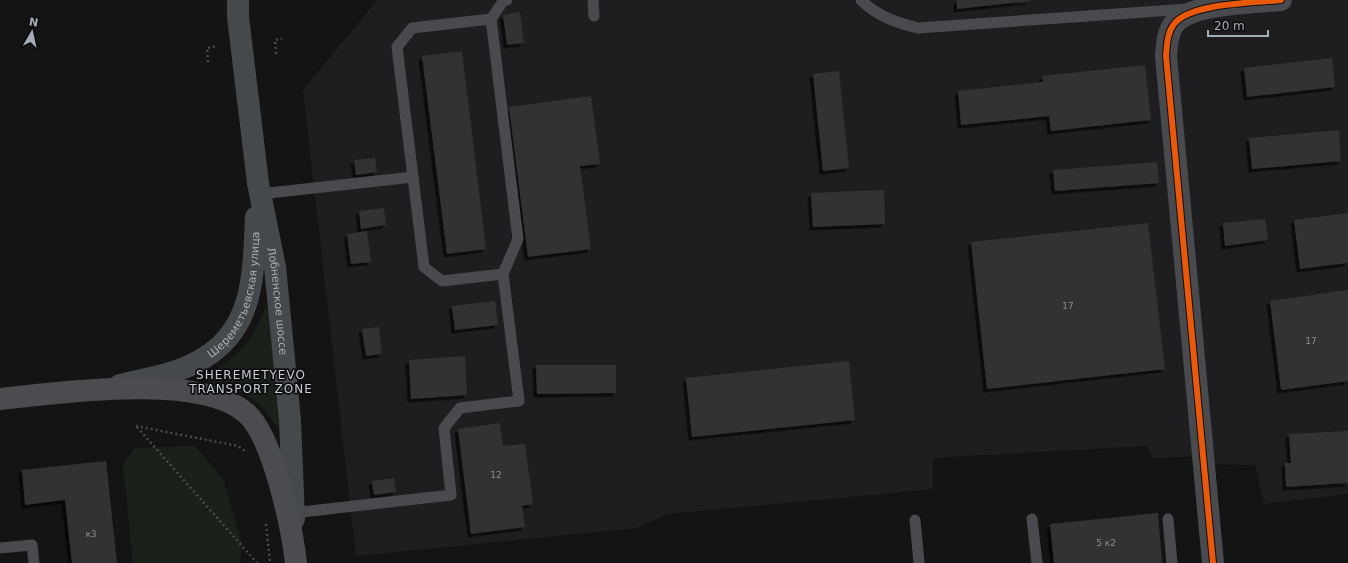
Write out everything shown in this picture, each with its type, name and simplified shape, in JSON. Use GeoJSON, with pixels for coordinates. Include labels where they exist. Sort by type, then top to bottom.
{"type":"FeatureCollection","features":[{"type":"Feature","properties":{"kind":"main road","name":"Лобненское шоссе"},"geometry":{"type":"LineString","coordinates":[[237,6],[259,189],[275,267],[290,420],[296,557]]}},
{"type":"Feature","properties":{"kind":"main road","name":"Шереметьевская улица"},"geometry":{"type":"LineString","coordinates":[[103,389],[178,370],[205,357],[225,341],[242,318],[251,290],[259,189]]}},
{"type":"Feature","properties":{"kind":"main road"},"geometry":{"type":"LineString","coordinates":[[0,399],[103,389],[171,389],[203,394],[230,402],[247,413],[264,438],[273,459],[296,557]]}},
{"type":"Feature","properties":{"kind":"street"},"geometry":{"type":"LineString","coordinates":[[1213,563],[1166,56],[1167,37],[1174,24],[1187,13],[1208,8],[1281,0]]}},
{"type":"Feature","properties":{"kind":"lane"},"geometry":{"type":"LineString","coordinates":[[294,513],[451,495],[444,428],[460,408],[519,401],[503,274],[518,239],[491,19],[504,0],[507,0]]}},
{"type":"Feature","properties":{"kind":"lane"},"geometry":{"type":"LineString","coordinates":[[593,0],[594,16]]}},
{"type":"Feature","properties":{"kind":"lane"},"geometry":{"type":"LineString","coordinates":[[861,0],[878,14],[897,23],[918,28],[1208,8]]}},
{"type":"Feature","properties":{"kind":"lane"},"geometry":{"type":"LineString","coordinates":[[491,19],[412,28],[397,48],[424,267],[442,281],[503,274]]}},
{"type":"Feature","properties":{"kind":"lane"},"geometry":{"type":"LineString","coordinates":[[259,189],[413,177]]}},
{"type":"Feature","properties":{"kind":"lane"},"geometry":{"type":"LineString","coordinates":[[1032,519],[1037,563]]}},
{"type":"Feature","properties":{"kind":"lane"},"geometry":{"type":"LineString","coordinates":[[1168,519],[1172,563]]}},
{"type":"Feature","properties":{"kind":"lane"},"geometry":{"type":"LineString","coordinates":[[915,520],[919,563]]}},
{"type":"Feature","properties":{"kind":"lane"},"geometry":{"type":"LineString","coordinates":[[0,548],[32,545],[34,563]]}},
{"type":"Feature","properties":{"kind":"path"},"geometry":{"type":"LineString","coordinates":[[276,54],[275,40],[282,39]]}},
{"type":"Feature","properties":{"kind":"path"},"geometry":{"type":"LineString","coordinates":[[208,62],[207,48],[217,46]]}},
{"type":"Feature","properties":{"kind":"path"},"geometry":{"type":"LineString","coordinates":[[249,454],[238,446],[136,426],[257,563]]}},
{"type":"Feature","properties":{"kind":"path"},"geometry":{"type":"LineString","coordinates":[[266,519],[270,563]]}},
{"type":"Feature","properties":{"kind":"shaded area"},"geometry":{"type":"Polygon","coordinates":[[[377,0],[1348,0],[1348,494],[1264,504],[1255,465],[1200,464],[1200,456],[1153,458],[1146,446],[933,458],[933,489],[668,514],[637,528],[356,556],[303,90],[377,0]]]}},
{"type":"Feature","properties":{"kind":"shaded area"},"geometry":{"type":"Polygon","coordinates":[[[269,307],[280,425],[276,426],[260,406],[246,394],[210,382],[203,377],[215,371],[241,349],[257,327],[265,308],[269,307]]]}},
{"type":"Feature","properties":{"kind":"shaded area"},"geometry":{"type":"Polygon","coordinates":[[[195,446],[223,479],[242,543],[240,563],[133,563],[123,464],[135,448],[195,446]]]}},
{"type":"Feature","properties":{"kind":"building"},"geometry":{"type":"Polygon","coordinates":[[[957,0],[1031,0],[1031,1],[957,9],[957,0]]]}},
{"type":"Feature","properties":{"kind":"building"},"geometry":{"type":"Polygon","coordinates":[[[520,12],[524,43],[507,45],[503,15],[520,12]]]}},
{"type":"Feature","properties":{"kind":"building"},"geometry":{"type":"Polygon","coordinates":[[[462,51],[486,249],[447,254],[422,56],[462,51]]]}},
{"type":"Feature","properties":{"kind":"building"},"geometry":{"type":"Polygon","coordinates":[[[1332,58],[1335,87],[1247,97],[1244,68],[1332,58]]]}},
{"type":"Feature","properties":{"kind":"building"},"geometry":{"type":"Polygon","coordinates":[[[1145,65],[1151,120],[1051,131],[1049,116],[961,125],[958,91],[1043,82],[1042,76],[1145,65]]]}},
{"type":"Feature","properties":{"kind":"building"},"geometry":{"type":"Polygon","coordinates":[[[839,71],[849,168],[823,171],[813,74],[839,71]]]}},
{"type":"Feature","properties":{"kind":"building"},"geometry":{"type":"Polygon","coordinates":[[[591,96],[600,164],[580,166],[591,249],[528,257],[509,107],[591,96]]]}},
{"type":"Feature","properties":{"kind":"building"},"geometry":{"type":"Polygon","coordinates":[[[1339,130],[1341,161],[1252,169],[1249,138],[1339,130]]]}},
{"type":"Feature","properties":{"kind":"building"},"geometry":{"type":"Polygon","coordinates":[[[375,158],[377,172],[356,175],[354,160],[375,158]]]}},
{"type":"Feature","properties":{"kind":"building"},"geometry":{"type":"Polygon","coordinates":[[[1157,162],[1159,183],[1055,191],[1053,170],[1157,162]]]}},
{"type":"Feature","properties":{"kind":"building"},"geometry":{"type":"Polygon","coordinates":[[[884,190],[885,224],[813,227],[811,193],[884,190]]]}},
{"type":"Feature","properties":{"kind":"building"},"geometry":{"type":"Polygon","coordinates":[[[384,208],[386,225],[361,229],[359,211],[384,208]]]}},
{"type":"Feature","properties":{"kind":"building"},"geometry":{"type":"Polygon","coordinates":[[[1348,213],[1348,263],[1300,269],[1294,220],[1348,213]]]}},
{"type":"Feature","properties":{"kind":"building"},"geometry":{"type":"Polygon","coordinates":[[[1265,219],[1268,240],[1225,246],[1223,223],[1265,219]]]}},
{"type":"Feature","properties":{"kind":"building"},"geometry":{"type":"Polygon","coordinates":[[[1148,223],[1165,369],[987,389],[971,242],[1148,223]]]}},
{"type":"Feature","properties":{"kind":"building"},"geometry":{"type":"Polygon","coordinates":[[[367,231],[371,262],[351,264],[347,234],[367,231]]]}},
{"type":"Feature","properties":{"kind":"building"},"geometry":{"type":"Polygon","coordinates":[[[1348,290],[1348,381],[1281,390],[1270,301],[1348,290]]]}},
{"type":"Feature","properties":{"kind":"building"},"geometry":{"type":"Polygon","coordinates":[[[495,301],[498,325],[455,330],[452,306],[495,301]]]}},
{"type":"Feature","properties":{"kind":"building"},"geometry":{"type":"Polygon","coordinates":[[[379,327],[382,354],[366,356],[362,329],[379,327]]]}},
{"type":"Feature","properties":{"kind":"building"},"geometry":{"type":"Polygon","coordinates":[[[465,356],[467,395],[411,399],[409,360],[465,356]]]}},
{"type":"Feature","properties":{"kind":"building"},"geometry":{"type":"Polygon","coordinates":[[[849,361],[855,420],[692,437],[686,378],[849,361]]]}},
{"type":"Feature","properties":{"kind":"building"},"geometry":{"type":"Polygon","coordinates":[[[536,365],[616,365],[616,393],[537,394],[536,365]]]}},
{"type":"Feature","properties":{"kind":"building"},"geometry":{"type":"Polygon","coordinates":[[[500,423],[503,446],[525,444],[533,504],[522,506],[525,527],[471,534],[458,429],[500,423]]]}},
{"type":"Feature","properties":{"kind":"building"},"geometry":{"type":"Polygon","coordinates":[[[1348,431],[1348,483],[1286,487],[1285,463],[1291,463],[1289,434],[1348,431]]]}},
{"type":"Feature","properties":{"kind":"building"},"geometry":{"type":"Polygon","coordinates":[[[106,461],[117,563],[72,563],[65,500],[25,505],[22,470],[106,461]]]}},
{"type":"Feature","properties":{"kind":"building"},"geometry":{"type":"Polygon","coordinates":[[[394,478],[396,492],[374,495],[372,481],[394,478]]]}},
{"type":"Feature","properties":{"kind":"building"},"geometry":{"type":"Polygon","coordinates":[[[1158,513],[1162,563],[1054,563],[1050,524],[1158,513]]]}},
{"type":"Feature","properties":{"kind":"cycle path"},"geometry":{"type":"LineString","coordinates":[[1213,563],[1166,56],[1167,43],[1170,31],[1174,24],[1182,17],[1194,12],[1223,5],[1281,0]]}},
{"type":"Feature","properties":{"kind":"district","name":"SHEREMETYEVO TRANSPORT ZONE"},"geometry":{"type":"Point","coordinates":[251,382]}}]}
